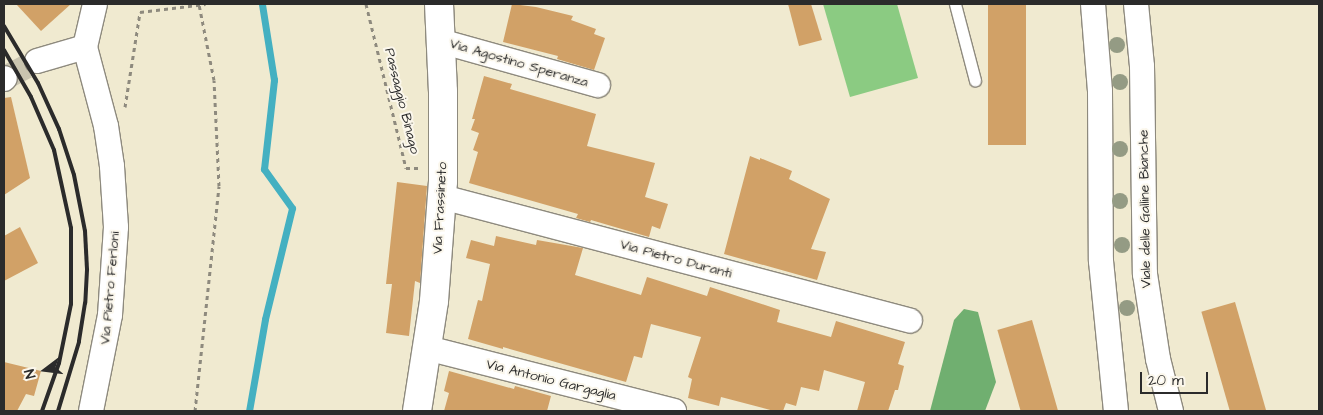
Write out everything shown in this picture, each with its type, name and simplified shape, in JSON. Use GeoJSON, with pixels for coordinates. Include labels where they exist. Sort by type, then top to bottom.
{"type":"FeatureCollection","features":[{"type":"Feature","properties":{"kind":"street"},"geometry":{"type":"LineString","coordinates":[[37,61],[85,46],[95,4]]}},
{"type":"Feature","properties":{"kind":"street","name":"Via Frassineto"},"geometry":{"type":"LineString","coordinates":[[416,411],[427,348],[436,277],[444,170],[439,4]]}},
{"type":"Feature","properties":{"kind":"street"},"geometry":{"type":"LineString","coordinates":[[1093,4],[1100,91],[1101,261],[1116,411]]}},
{"type":"Feature","properties":{"kind":"street","name":"Viale delle Galline Bianche"},"geometry":{"type":"LineString","coordinates":[[1136,4],[1142,66],[1145,281],[1158,359],[1171,411]]}},
{"type":"Feature","properties":{"kind":"street","name":"Via Agostino Speranza"},"geometry":{"type":"LineString","coordinates":[[440,41],[598,85]]}},
{"type":"Feature","properties":{"kind":"street","name":"Via Pietro Ferloni"},"geometry":{"type":"LineString","coordinates":[[85,46],[106,126],[114,192],[115,260],[107,336],[91,411]]}},
{"type":"Feature","properties":{"kind":"street","name":"Via Pietro Duranti"},"geometry":{"type":"LineString","coordinates":[[442,197],[910,321]]}},
{"type":"Feature","properties":{"kind":"street","name":"Via Antonio Gargaglia"},"geometry":{"type":"LineString","coordinates":[[427,348],[674,411]]}},
{"type":"Feature","properties":{"kind":"lane"},"geometry":{"type":"LineString","coordinates":[[955,4],[975,80]]}},
{"type":"Feature","properties":{"kind":"path"},"geometry":{"type":"LineString","coordinates":[[194,411],[219,186],[214,80],[199,4]]}},
{"type":"Feature","properties":{"kind":"path"},"geometry":{"type":"LineString","coordinates":[[106,126],[123,113],[128,101],[140,12],[206,4]]}},
{"type":"Feature","properties":{"kind":"path","name":"Passaggio Binago"},"geometry":{"type":"LineString","coordinates":[[366,4],[406,168],[444,170]]}},
{"type":"Feature","properties":{"kind":"green space"},"geometry":{"type":"Polygon","coordinates":[[[823,4],[897,4],[918,78],[850,97],[823,4]]]}},
{"type":"Feature","properties":{"kind":"green space"},"geometry":{"type":"Polygon","coordinates":[[[964,309],[978,312],[996,382],[985,411],[930,411],[954,320],[964,309]]]}},
{"type":"Feature","properties":{"kind":"building"},"geometry":{"type":"Polygon","coordinates":[[[16,4],[71,4],[41,31],[16,4]]]}},
{"type":"Feature","properties":{"kind":"building"},"geometry":{"type":"Polygon","coordinates":[[[512,4],[536,7],[573,16],[571,20],[596,29],[594,34],[605,38],[594,70],[557,59],[558,56],[503,42],[512,4]]]}},
{"type":"Feature","properties":{"kind":"building"},"geometry":{"type":"Polygon","coordinates":[[[788,4],[811,4],[822,40],[799,46],[788,4]]]}},
{"type":"Feature","properties":{"kind":"building"},"geometry":{"type":"Polygon","coordinates":[[[988,4],[1026,4],[1026,145],[988,145],[988,4]]]}},
{"type":"Feature","properties":{"kind":"building"},"geometry":{"type":"Polygon","coordinates":[[[484,76],[512,84],[510,89],[596,114],[587,146],[655,163],[645,197],[668,204],[660,229],[652,226],[649,237],[591,220],[590,222],[576,218],[578,214],[469,183],[478,152],[473,150],[479,133],[471,130],[475,119],[472,119],[484,76]]]}},
{"type":"Feature","properties":{"kind":"building"},"geometry":{"type":"Polygon","coordinates":[[[11,97],[30,178],[4,195],[4,98],[11,97]]]}},
{"type":"Feature","properties":{"kind":"building"},"geometry":{"type":"Polygon","coordinates":[[[750,156],[792,171],[789,179],[830,199],[811,249],[826,252],[817,280],[724,254],[750,156]]]}},
{"type":"Feature","properties":{"kind":"building"},"geometry":{"type":"Polygon","coordinates":[[[397,182],[427,186],[420,283],[415,281],[409,336],[386,333],[392,284],[386,284],[397,182]]]}},
{"type":"Feature","properties":{"kind":"building"},"geometry":{"type":"Polygon","coordinates":[[[20,227],[38,263],[4,281],[4,236],[20,227]]]}},
{"type":"Feature","properties":{"kind":"building"},"geometry":{"type":"Polygon","coordinates":[[[496,236],[536,245],[537,240],[583,248],[575,275],[641,295],[647,277],[707,296],[710,287],[780,310],[777,322],[831,337],[836,321],[905,342],[898,364],[904,366],[898,390],[895,390],[888,411],[857,411],[865,382],[824,370],[819,391],[801,387],[796,406],[786,403],[783,411],[774,411],[721,397],[719,406],[688,398],[692,379],[688,377],[701,337],[651,324],[642,358],[634,356],[626,382],[468,339],[478,300],[482,301],[490,264],[466,258],[471,240],[494,246],[496,236]]]}},
{"type":"Feature","properties":{"kind":"building"},"geometry":{"type":"Polygon","coordinates":[[[1235,302],[1266,411],[1230,411],[1201,312],[1235,302]]]}},
{"type":"Feature","properties":{"kind":"building"},"geometry":{"type":"Polygon","coordinates":[[[1032,320],[1058,411],[1021,411],[997,330],[1032,320]]]}},
{"type":"Feature","properties":{"kind":"building"},"geometry":{"type":"Polygon","coordinates":[[[4,362],[41,371],[34,396],[26,394],[17,411],[4,411],[4,362]]]}},
{"type":"Feature","properties":{"kind":"building"},"geometry":{"type":"Polygon","coordinates":[[[449,371],[514,389],[515,386],[551,396],[547,411],[444,411],[449,393],[444,391],[449,371]]]}},
{"type":"Feature","properties":{"kind":"waterway"},"geometry":{"type":"LineString","coordinates":[[249,411],[265,319],[292,208],[264,169],[274,80],[262,4]]}},
{"type":"Feature","properties":{"kind":"tunnel"},"geometry":{"type":"LineString","coordinates":[[5,78],[37,61]]}},
{"type":"Feature","properties":{"kind":"railway"},"geometry":{"type":"LineString","coordinates":[[4,26],[38,83],[59,129],[74,175],[85,231],[87,270],[85,303],[79,342],[58,411]]}},
{"type":"Feature","properties":{"kind":"railway"},"geometry":{"type":"LineString","coordinates":[[4,50],[31,97],[54,150],[71,228],[71,304],[59,363],[42,411]]}}]}
